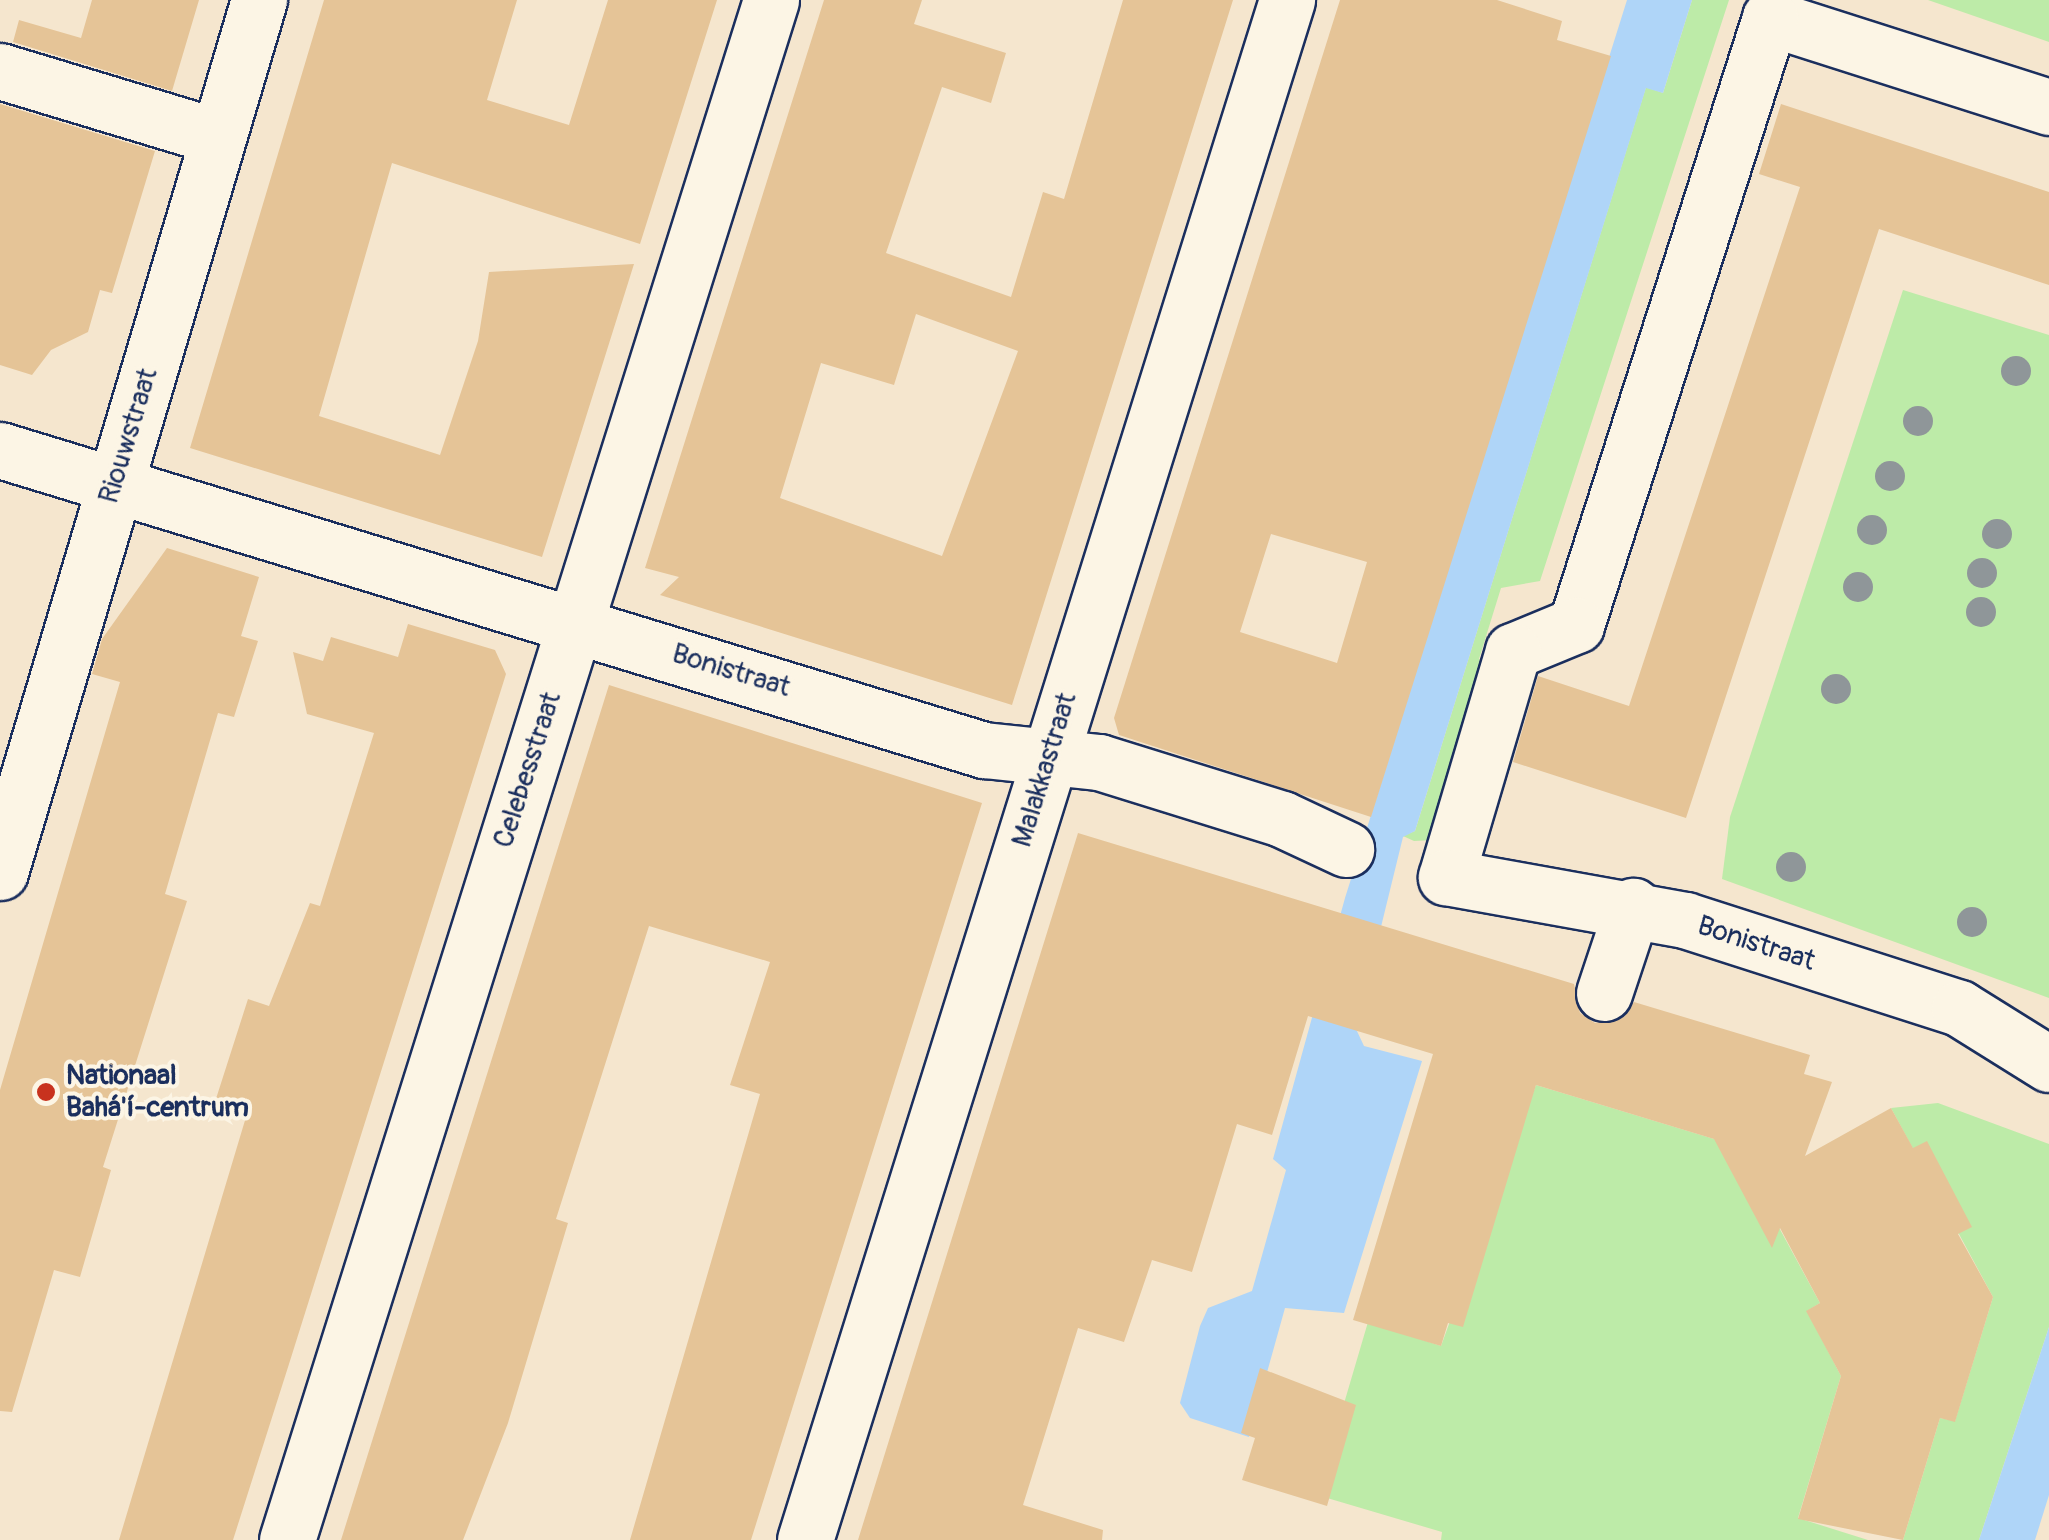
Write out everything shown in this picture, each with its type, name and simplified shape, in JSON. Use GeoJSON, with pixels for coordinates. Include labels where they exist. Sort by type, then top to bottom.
{"type":"FeatureCollection","features":[{"type":"Feature","properties":{"kind":"street","name":"Riouwstraat"},"geometry":{"type":"LineString","coordinates":[[0,872],[259,0]]}},
{"type":"Feature","properties":{"kind":"street","name":"Celebesstraat"},"geometry":{"type":"LineString","coordinates":[[287,1540],[770,0]]}},
{"type":"Feature","properties":{"kind":"street","name":"Malakkastraat"},"geometry":{"type":"LineString","coordinates":[[805,1540],[1287,0]]}},
{"type":"Feature","properties":{"kind":"street","name":"Bonistraat"},"geometry":{"type":"LineString","coordinates":[[2049,107],[1770,18],[1576,625],[1513,651],[1446,877],[1633,906],[1959,1008],[2049,1064]]}},
{"type":"Feature","properties":{"kind":"street"},"geometry":{"type":"LineString","coordinates":[[0,71],[218,136]]}},
{"type":"Feature","properties":{"kind":"street","name":"Bonistraat"},"geometry":{"type":"LineString","coordinates":[[0,450],[116,482],[984,750],[1048,760],[1100,762],[1282,819],[1346,849]]}},
{"type":"Feature","properties":{"kind":"street"},"geometry":{"type":"LineString","coordinates":[[1604,993],[1633,906]]}},
{"type":"Feature","properties":{"kind":"green space"},"geometry":{"type":"Polygon","coordinates":[[[1692,0],[1729,0],[1540,581],[1501,588],[1479,659],[1492,665],[1434,840],[1414,841],[1403,836],[1415,831],[1646,87],[1663,93],[1692,0]]]}},
{"type":"Feature","properties":{"kind":"green space"},"geometry":{"type":"Polygon","coordinates":[[[1928,0],[2049,0],[2049,42],[1928,0]]]}},
{"type":"Feature","properties":{"kind":"green space"},"geometry":{"type":"Polygon","coordinates":[[[1903,290],[2049,335],[2049,998],[1722,879],[1730,817],[1903,290]]]}},
{"type":"Feature","properties":{"kind":"green space"},"geometry":{"type":"Polygon","coordinates":[[[1536,1085],[1734,1145],[1820,1303],[1807,1311],[1841,1376],[1798,1518],[1868,1540],[1441,1540],[1442,1532],[1317,1495],[1368,1322],[1441,1346],[1536,1085]]]}},
{"type":"Feature","properties":{"kind":"green space"},"geometry":{"type":"Polygon","coordinates":[[[1938,1103],[2049,1144],[2049,1327],[1979,1540],[1903,1540],[1940,1418],[1955,1421],[1993,1297],[1891,1108],[1938,1103]]]}},
{"type":"Feature","properties":{"kind":"water"},"geometry":{"type":"Polygon","coordinates":[[[1627,0],[1692,0],[1663,93],[1646,88],[1415,831],[1403,837],[1356,1029],[1364,1046],[1422,1061],[1344,1313],[1285,1308],[1249,1437],[1190,1418],[1180,1403],[1200,1326],[1208,1308],[1252,1291],[1286,1170],[1273,1159],[1345,898],[1627,0]]]}},
{"type":"Feature","properties":{"kind":"water"},"geometry":{"type":"Polygon","coordinates":[[[2049,1327],[2049,1495],[2035,1540],[1979,1540],[2049,1327]]]}},
{"type":"Feature","properties":{"kind":"building"},"geometry":{"type":"Polygon","coordinates":[[[92,0],[199,0],[172,91],[13,42],[19,20],[81,38],[92,0]]]}},
{"type":"Feature","properties":{"kind":"building"},"geometry":{"type":"Polygon","coordinates":[[[324,0],[517,0],[487,100],[569,125],[608,0],[717,0],[640,244],[392,163],[319,416],[440,455],[478,341],[489,272],[634,264],[542,557],[190,448],[324,0]]]}},
{"type":"Feature","properties":{"kind":"building"},"geometry":{"type":"Polygon","coordinates":[[[824,0],[922,0],[914,24],[1006,53],[991,103],[942,87],[886,253],[1011,297],[1043,192],[1064,199],[1123,0],[1233,0],[1012,705],[660,595],[679,577],[645,568],[824,0]],[[916,314],[894,385],[821,363],[780,498],[942,556],[1018,351],[916,314]]]}},
{"type":"Feature","properties":{"kind":"building"},"geometry":{"type":"Polygon","coordinates":[[[1340,0],[1497,0],[1562,21],[1557,40],[1611,56],[1371,817],[1119,735],[1114,718],[1340,0]],[[1271,534],[1240,632],[1337,663],[1367,562],[1271,534]]]}},
{"type":"Feature","properties":{"kind":"building"},"geometry":{"type":"Polygon","coordinates":[[[0,104],[155,151],[112,293],[100,290],[88,332],[51,350],[32,375],[0,365],[0,104]]]}},
{"type":"Feature","properties":{"kind":"building"},"geometry":{"type":"Polygon","coordinates":[[[1781,104],[2049,192],[2049,285],[1879,229],[1686,818],[1513,762],[1538,676],[1629,706],[1800,187],[1759,174],[1781,104]]]}},
{"type":"Feature","properties":{"kind":"building"},"geometry":{"type":"Polygon","coordinates":[[[167,548],[259,577],[241,636],[258,641],[234,717],[218,713],[165,894],[187,901],[103,1167],[111,1170],[80,1277],[54,1270],[12,1412],[0,1411],[0,1090],[120,682],[92,674],[102,639],[167,548]]]}},
{"type":"Feature","properties":{"kind":"building"},"geometry":{"type":"Polygon","coordinates":[[[408,624],[495,650],[506,674],[289,1364],[233,1540],[119,1540],[246,1117],[214,1105],[248,999],[269,1006],[310,903],[320,906],[374,733],[307,714],[293,652],[323,661],[331,637],[398,657],[408,624]]]}},
{"type":"Feature","properties":{"kind":"building"},"geometry":{"type":"Polygon","coordinates":[[[609,685],[982,803],[751,1540],[630,1540],[760,1094],[730,1085],[770,962],[649,926],[556,1219],[568,1223],[508,1423],[463,1540],[341,1540],[609,685]]]}},
{"type":"Feature","properties":{"kind":"building"},"geometry":{"type":"Polygon","coordinates":[[[1078,833],[1574,984],[1580,1013],[1595,1023],[1624,1017],[1634,1002],[1810,1055],[1804,1074],[1832,1082],[1805,1156],[1891,1108],[1913,1148],[1927,1141],[1972,1227],[1958,1234],[1993,1297],[1955,1422],[1940,1418],[1903,1540],[1798,1519],[1841,1376],[1806,1311],[1820,1303],[1780,1228],[1772,1248],[1714,1139],[1536,1085],[1463,1327],[1448,1323],[1441,1346],[1353,1320],[1433,1054],[1308,1016],[1272,1135],[1237,1124],[1192,1272],[1152,1260],[1124,1342],[1078,1328],[1023,1505],[1103,1530],[1102,1540],[858,1540],[1078,833]]]}},
{"type":"Feature","properties":{"kind":"building"},"geometry":{"type":"Polygon","coordinates":[[[1260,1368],[1356,1405],[1327,1506],[1242,1480],[1255,1438],[1241,1433],[1260,1368]]]}},
{"type":"Feature","properties":{"kind":"place","name":"Nationaal Bahá'í-centrum"},"geometry":{"type":"Point","coordinates":[46,1092]}}]}
